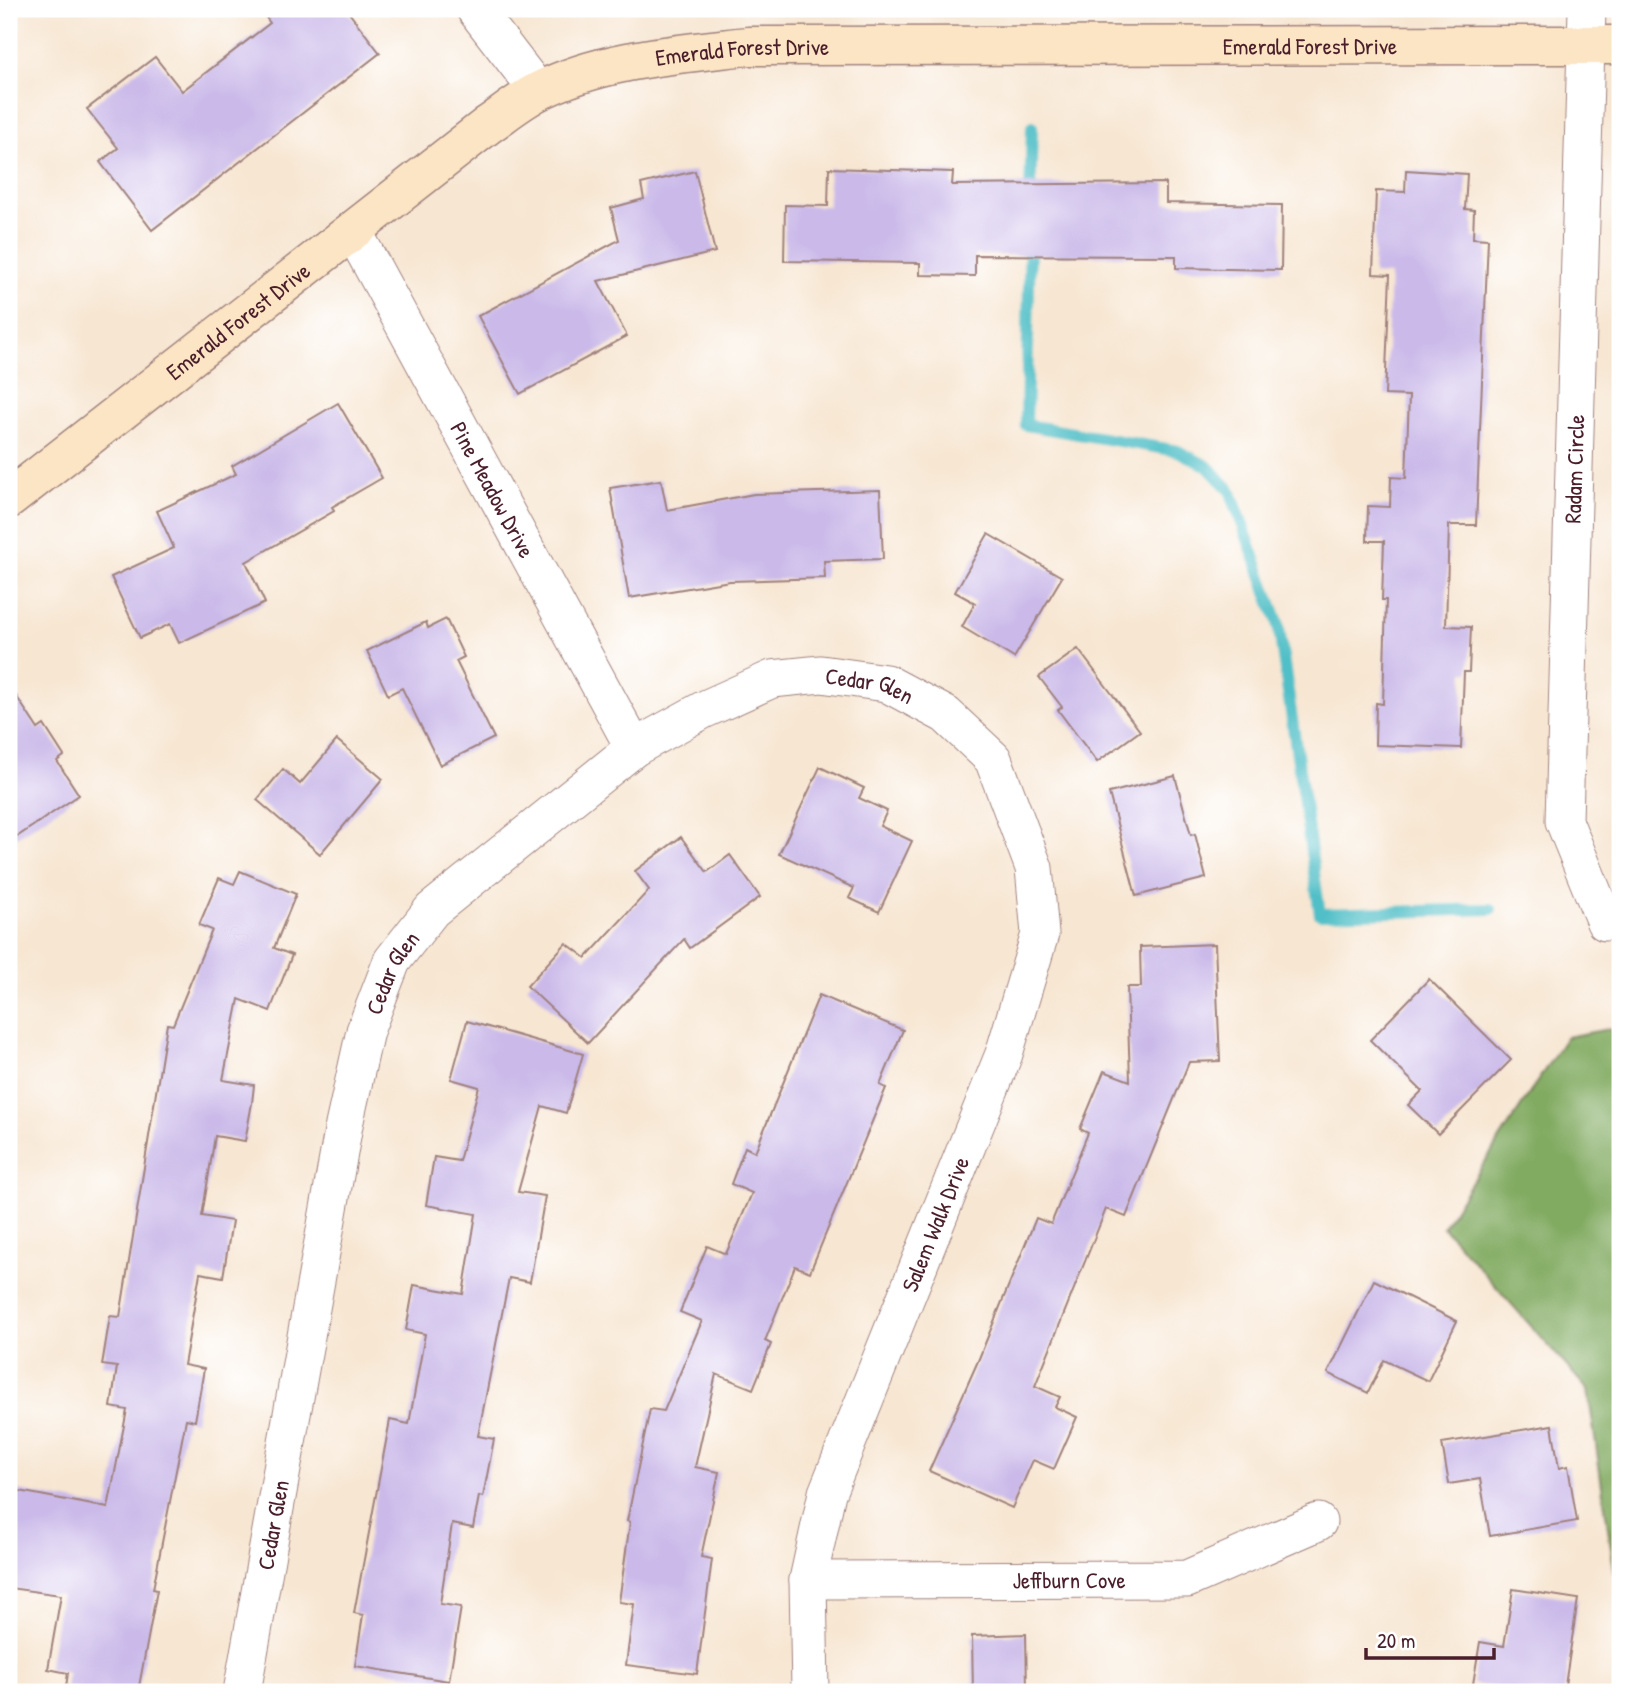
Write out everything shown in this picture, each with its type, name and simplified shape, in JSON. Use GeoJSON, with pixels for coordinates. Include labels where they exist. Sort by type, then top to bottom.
{"type":"FeatureCollection","features":[{"type":"Feature","properties":{"kind":"street"},"geometry":{"type":"LineString","coordinates":[[475,9],[538,92]]}},
{"type":"Feature","properties":{"kind":"street","name":"Emerald Forest Drive"},"geometry":{"type":"LineString","coordinates":[[9,499],[488,125],[538,92],[648,58],[748,46],[1597,32]]}},
{"type":"Feature","properties":{"kind":"street","name":"Radam Circle"},"geometry":{"type":"LineString","coordinates":[[1597,32],[1563,821],[1605,922]]}},
{"type":"Feature","properties":{"kind":"street","name":"Pine Meadow Drive"},"geometry":{"type":"LineString","coordinates":[[353,231],[634,748]]}},
{"type":"Feature","properties":{"kind":"street","name":"Cedar Glen"},"geometry":{"type":"LineString","coordinates":[[243,1692],[344,1125],[365,1031],[392,961],[432,909],[634,748],[703,709],[772,679],[821,674],[886,683],[946,715],[993,759]]}},
{"type":"Feature","properties":{"kind":"street","name":"Salem Walk Drive"},"geometry":{"type":"LineString","coordinates":[[810,1692],[808,1580],[827,1493],[1004,1054],[1040,934],[1034,868],[993,759]]}},
{"type":"Feature","properties":{"kind":"street","name":"Jeffburn Cove"},"geometry":{"type":"LineString","coordinates":[[808,1580],[1187,1579],[1318,1522]]}},
{"type":"Feature","properties":{"kind":"green space"},"geometry":{"type":"Polygon","coordinates":[[[1620,1027],[1620,1610],[1588,1390],[1443,1227],[1566,1037],[1620,1027]]]}},
{"type":"Feature","properties":{"kind":"building"},"geometry":{"type":"Polygon","coordinates":[[[260,9],[346,9],[380,53],[152,230],[100,162],[118,148],[87,109],[155,57],[182,91],[270,23],[260,9]]]}},
{"type":"Feature","properties":{"kind":"building"},"geometry":{"type":"Polygon","coordinates":[[[829,168],[953,172],[952,185],[1166,183],[1166,203],[1282,205],[1281,270],[1176,268],[1176,256],[975,255],[975,276],[920,275],[920,263],[784,261],[785,205],[828,206],[829,168]]]}},
{"type":"Feature","properties":{"kind":"building"},"geometry":{"type":"Polygon","coordinates":[[[1406,170],[1467,174],[1465,209],[1474,210],[1473,238],[1488,239],[1476,525],[1449,525],[1446,626],[1471,627],[1469,672],[1464,672],[1461,748],[1375,745],[1376,703],[1383,704],[1386,600],[1382,600],[1384,541],[1367,541],[1368,506],[1390,507],[1391,477],[1406,478],[1409,396],[1385,395],[1390,275],[1373,274],[1376,191],[1405,192],[1406,170]]]}},
{"type":"Feature","properties":{"kind":"building"},"geometry":{"type":"Polygon","coordinates":[[[695,171],[715,252],[598,281],[627,336],[520,394],[478,316],[619,240],[611,208],[644,199],[641,184],[695,171]]]}},
{"type":"Feature","properties":{"kind":"building"},"geometry":{"type":"Polygon","coordinates":[[[338,403],[382,478],[332,507],[334,511],[246,562],[265,603],[179,643],[170,624],[140,638],[111,577],[174,548],[157,511],[236,474],[232,466],[338,403]]]}},
{"type":"Feature","properties":{"kind":"building"},"geometry":{"type":"Polygon","coordinates":[[[661,480],[667,510],[754,494],[880,490],[883,559],[824,561],[825,578],[730,581],[629,598],[610,488],[661,480]]]}},
{"type":"Feature","properties":{"kind":"building"},"geometry":{"type":"Polygon","coordinates":[[[988,534],[1062,577],[1014,658],[962,627],[975,603],[955,592],[988,534]]]}},
{"type":"Feature","properties":{"kind":"building"},"geometry":{"type":"Polygon","coordinates":[[[446,619],[464,657],[456,661],[494,738],[440,765],[402,688],[388,695],[367,651],[426,622],[428,628],[446,619]]]}},
{"type":"Feature","properties":{"kind":"building"},"geometry":{"type":"Polygon","coordinates":[[[1078,649],[1140,731],[1097,762],[1058,710],[1062,707],[1039,677],[1078,649]]]}},
{"type":"Feature","properties":{"kind":"building"},"geometry":{"type":"Polygon","coordinates":[[[9,685],[38,729],[44,725],[64,756],[57,761],[79,795],[9,842],[9,685]]]}},
{"type":"Feature","properties":{"kind":"building"},"geometry":{"type":"Polygon","coordinates":[[[337,740],[383,779],[320,854],[257,800],[283,769],[300,784],[337,740]]]}},
{"type":"Feature","properties":{"kind":"building"},"geometry":{"type":"Polygon","coordinates":[[[820,767],[864,788],[859,798],[887,811],[880,826],[912,841],[879,912],[849,898],[854,888],[779,854],[820,767]]]}},
{"type":"Feature","properties":{"kind":"building"},"geometry":{"type":"Polygon","coordinates":[[[1175,776],[1191,835],[1195,834],[1206,878],[1136,896],[1109,793],[1175,776]]]}},
{"type":"Feature","properties":{"kind":"building"},"geometry":{"type":"Polygon","coordinates":[[[681,837],[707,872],[730,855],[760,897],[690,948],[684,939],[588,1043],[527,986],[566,943],[586,958],[649,890],[635,871],[681,837]]]}},
{"type":"Feature","properties":{"kind":"building"},"geometry":{"type":"Polygon","coordinates":[[[240,871],[296,894],[274,948],[292,955],[270,1011],[239,999],[223,1080],[254,1085],[252,1103],[245,1141],[215,1136],[202,1216],[232,1221],[223,1277],[200,1273],[184,1365],[204,1369],[195,1421],[186,1419],[153,1589],[157,1590],[138,1692],[92,1692],[66,1687],[68,1673],[48,1669],[61,1595],[9,1588],[9,1489],[108,1508],[127,1410],[111,1407],[117,1367],[102,1365],[110,1316],[120,1317],[167,1024],[173,1025],[212,930],[199,925],[219,878],[234,884],[240,871]]]}},
{"type":"Feature","properties":{"kind":"building"},"geometry":{"type":"Polygon","coordinates":[[[1215,944],[1220,1061],[1189,1062],[1126,1217],[1106,1209],[1035,1386],[1060,1397],[1055,1407],[1077,1417],[1054,1469],[1033,1460],[1012,1508],[929,1471],[978,1361],[1036,1218],[1051,1224],[1088,1133],[1080,1129],[1104,1071],[1130,1081],[1127,987],[1141,987],[1140,947],[1215,944]]]}},
{"type":"Feature","properties":{"kind":"building"},"geometry":{"type":"Polygon","coordinates":[[[1429,979],[1511,1060],[1438,1134],[1408,1105],[1422,1091],[1370,1040],[1429,979]]]}},
{"type":"Feature","properties":{"kind":"building"},"geometry":{"type":"Polygon","coordinates":[[[819,995],[903,1030],[880,1085],[886,1088],[810,1272],[795,1266],[765,1341],[771,1344],[753,1389],[716,1374],[695,1467],[719,1472],[701,1557],[712,1559],[697,1674],[626,1665],[634,1604],[619,1602],[630,1522],[627,1521],[650,1409],[664,1411],[702,1321],[680,1312],[707,1246],[726,1254],[752,1193],[731,1184],[745,1147],[755,1152],[819,995]]]}},
{"type":"Feature","properties":{"kind":"building"},"geometry":{"type":"Polygon","coordinates":[[[467,1021],[583,1054],[566,1113],[542,1106],[518,1192],[545,1196],[530,1282],[509,1278],[478,1436],[494,1439],[483,1497],[479,1496],[473,1528],[452,1524],[440,1604],[461,1607],[449,1681],[355,1666],[363,1615],[354,1613],[390,1420],[409,1424],[425,1334],[406,1330],[414,1285],[463,1294],[476,1214],[426,1205],[434,1157],[459,1161],[479,1087],[451,1079],[467,1021]]]}},
{"type":"Feature","properties":{"kind":"building"},"geometry":{"type":"Polygon","coordinates":[[[1374,1280],[1457,1321],[1428,1381],[1384,1360],[1368,1393],[1328,1373],[1374,1280]]]}},
{"type":"Feature","properties":{"kind":"building"},"geometry":{"type":"Polygon","coordinates":[[[1552,1425],[1559,1468],[1568,1466],[1577,1521],[1490,1536],[1480,1479],[1449,1484],[1442,1443],[1552,1425]]]}},
{"type":"Feature","properties":{"kind":"building"},"geometry":{"type":"Polygon","coordinates":[[[1513,1589],[1578,1599],[1564,1692],[1530,1692],[1473,1684],[1480,1642],[1504,1646],[1513,1589]]]}},
{"type":"Feature","properties":{"kind":"building"},"geometry":{"type":"Polygon","coordinates":[[[1026,1634],[1027,1692],[973,1692],[972,1636],[1026,1634]]]}},
{"type":"Feature","properties":{"kind":"waterway"},"geometry":{"type":"LineString","coordinates":[[1030,201],[1032,127]]}},
{"type":"Feature","properties":{"kind":"waterway"},"geometry":{"type":"LineString","coordinates":[[1030,240],[1026,425],[1178,451],[1207,466],[1230,490],[1278,622],[1320,914],[1491,909]]}}]}
